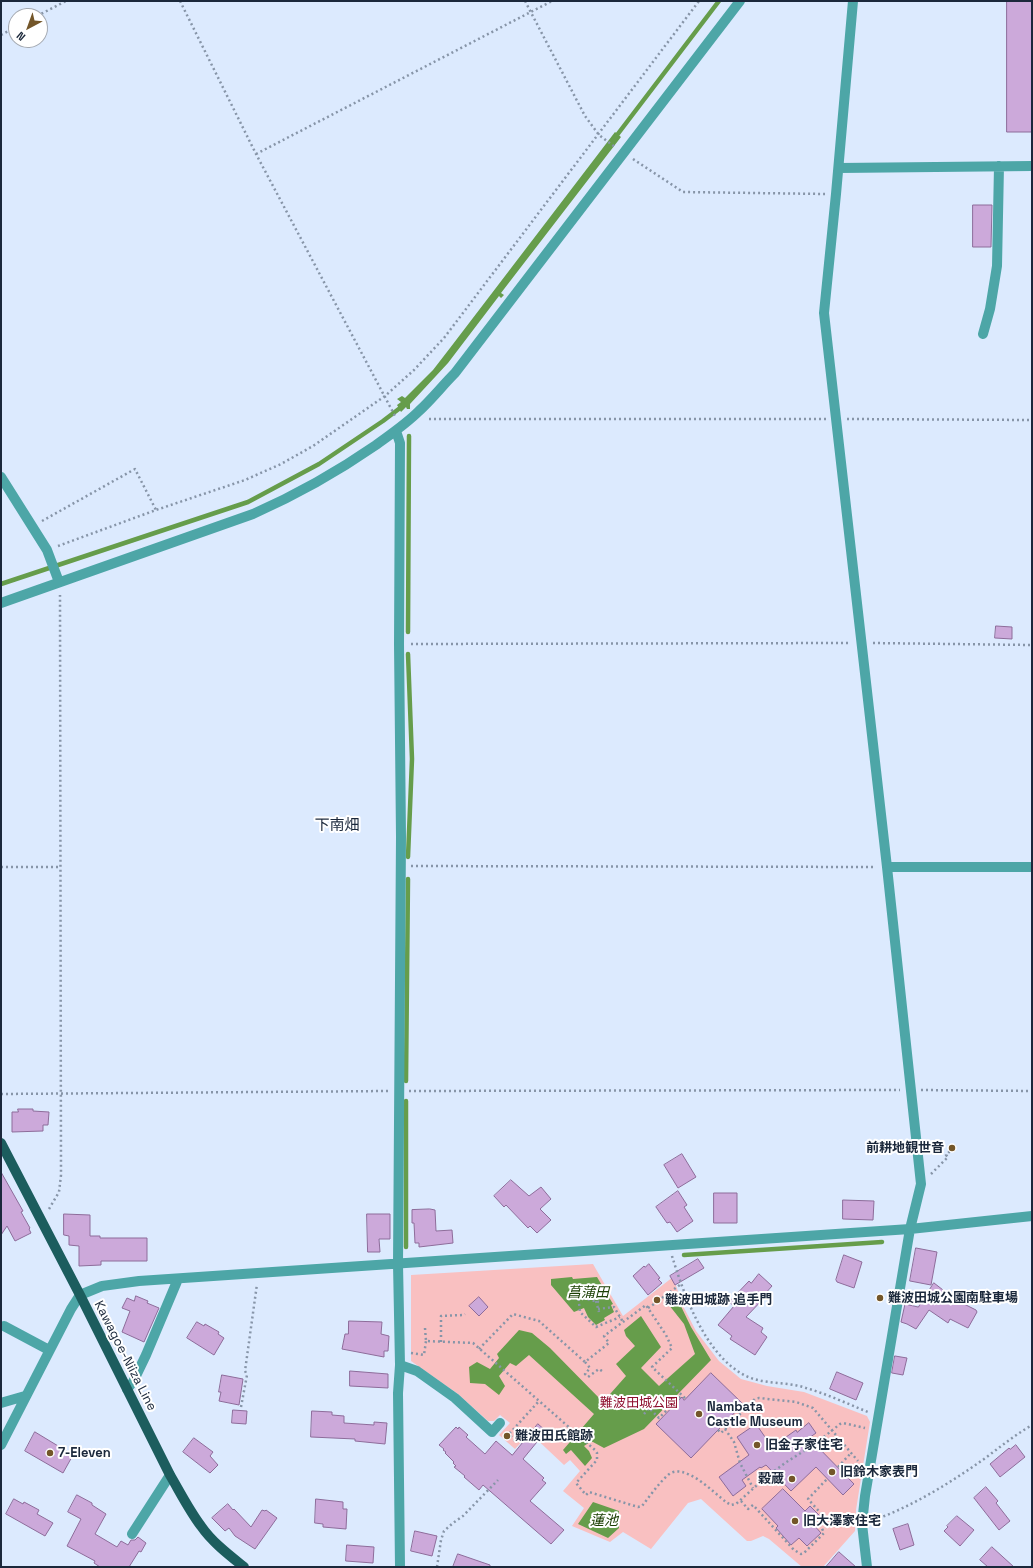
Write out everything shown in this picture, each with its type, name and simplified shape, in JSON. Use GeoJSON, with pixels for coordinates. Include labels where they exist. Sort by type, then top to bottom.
{"type":"FeatureCollection","features":[{"type":"Feature","properties":{"kind":"main road","name":"Kawagoe-Niiza Line"},"geometry":{"type":"LineString","coordinates":[[2,1149],[80,1295],[170,1475],[201,1527],[219,1547],[244,1567]]}},
{"type":"Feature","properties":{"kind":"street"},"geometry":{"type":"LineString","coordinates":[[1,603],[58,579],[241,518],[279,502],[345,466],[399,429],[419,411],[455,373],[740,1]]}},
{"type":"Feature","properties":{"kind":"street"},"geometry":{"type":"LineString","coordinates":[[853,1],[839,168],[824,313],[887,867],[920,1184],[910,1229],[865,1496],[862,1524],[867,1567]]}},
{"type":"Feature","properties":{"kind":"street"},"geometry":{"type":"LineString","coordinates":[[982,334],[990,309],[997,266],[999,166]]}},
{"type":"Feature","properties":{"kind":"street"},"geometry":{"type":"LineString","coordinates":[[839,168],[1032,166]]}},
{"type":"Feature","properties":{"kind":"street"},"geometry":{"type":"LineString","coordinates":[[399,429],[400,866],[398,1264],[400,1366],[398,1393],[400,1567]]}},
{"type":"Feature","properties":{"kind":"street"},"geometry":{"type":"LineString","coordinates":[[1,477],[49,553],[58,579]]}},
{"type":"Feature","properties":{"kind":"street"},"geometry":{"type":"LineString","coordinates":[[887,867],[1032,867]]}},
{"type":"Feature","properties":{"kind":"street"},"geometry":{"type":"LineString","coordinates":[[1,1445],[49,1350],[80,1295],[102,1286],[139,1281],[910,1229],[1032,1216]]}},
{"type":"Feature","properties":{"kind":"street"},"geometry":{"type":"LineString","coordinates":[[127,1388],[133,1382],[146,1355],[178,1279]]}},
{"type":"Feature","properties":{"kind":"street"},"geometry":{"type":"LineString","coordinates":[[4,1326],[49,1350]]}},
{"type":"Feature","properties":{"kind":"street"},"geometry":{"type":"LineString","coordinates":[[400,1366],[417,1371],[455,1398],[492,1432],[500,1423]]}},
{"type":"Feature","properties":{"kind":"street"},"geometry":{"type":"LineString","coordinates":[[1,1403],[25,1396]]}},
{"type":"Feature","properties":{"kind":"street"},"geometry":{"type":"LineString","coordinates":[[132,1534],[170,1475]]}},
{"type":"Feature","properties":{"kind":"path"},"geometry":{"type":"LineString","coordinates":[[48,10],[66,1]]}},
{"type":"Feature","properties":{"kind":"path"},"geometry":{"type":"LineString","coordinates":[[180,1],[256,154],[385,396],[399,429]]}},
{"type":"Feature","properties":{"kind":"path"},"geometry":{"type":"LineString","coordinates":[[525,1],[585,116],[599,135],[683,192],[836,194]]}},
{"type":"Feature","properties":{"kind":"path"},"geometry":{"type":"LineString","coordinates":[[256,154],[552,1]]}},
{"type":"Feature","properties":{"kind":"path"},"geometry":{"type":"LineString","coordinates":[[49,553],[156,510],[245,480],[281,464],[313,446],[385,396],[414,370],[444,338],[699,1]]}},
{"type":"Feature","properties":{"kind":"path"},"geometry":{"type":"LineString","coordinates":[[419,411],[425,418],[1032,420]]}},
{"type":"Feature","properties":{"kind":"path"},"geometry":{"type":"LineString","coordinates":[[32,526],[135,469],[156,510]]}},
{"type":"Feature","properties":{"kind":"path"},"geometry":{"type":"LineString","coordinates":[[40,1219],[52,1205],[59,1192],[61,1175],[61,607],[58,579]]}},
{"type":"Feature","properties":{"kind":"path"},"geometry":{"type":"LineString","coordinates":[[399,644],[862,643],[1032,645]]}},
{"type":"Feature","properties":{"kind":"path"},"geometry":{"type":"LineString","coordinates":[[400,866],[887,867]]}},
{"type":"Feature","properties":{"kind":"path"},"geometry":{"type":"LineString","coordinates":[[1,867],[61,867]]}},
{"type":"Feature","properties":{"kind":"path"},"geometry":{"type":"LineString","coordinates":[[1,1094],[61,1092],[399,1091],[1032,1091]]}},
{"type":"Feature","properties":{"kind":"path"},"geometry":{"type":"LineString","coordinates":[[920,1184],[948,1157],[946,1155],[950,1151]]}},
{"type":"Feature","properties":{"kind":"path"},"geometry":{"type":"LineString","coordinates":[[668,1245],[687,1302],[697,1321],[716,1350],[730,1365],[744,1375],[766,1382],[805,1387],[878,1416]]}},
{"type":"Feature","properties":{"kind":"path"},"geometry":{"type":"LineString","coordinates":[[241,1407],[247,1375],[245,1371],[259,1274]]}},
{"type":"Feature","properties":{"kind":"path"},"geometry":{"type":"LineString","coordinates":[[662,1298],[681,1284]]}},
{"type":"Feature","properties":{"kind":"path"},"geometry":{"type":"LineString","coordinates":[[620,1317],[596,1327],[580,1312],[578,1296],[597,1302],[599,1310],[614,1307],[620,1317],[623,1322]]}},
{"type":"Feature","properties":{"kind":"path"},"geometry":{"type":"LineString","coordinates":[[648,1308],[654,1304]]}},
{"type":"Feature","properties":{"kind":"path"},"geometry":{"type":"LineString","coordinates":[[584,1362],[609,1343],[604,1336],[646,1305],[672,1348],[652,1367],[686,1399]]}},
{"type":"Feature","properties":{"kind":"path"},"geometry":{"type":"LineString","coordinates":[[441,1342],[441,1316],[465,1314]]}},
{"type":"Feature","properties":{"kind":"path"},"geometry":{"type":"LineString","coordinates":[[479,1348],[513,1314],[539,1321],[590,1368],[585,1374],[588,1377],[599,1369],[602,1371]]}},
{"type":"Feature","properties":{"kind":"path"},"geometry":{"type":"LineString","coordinates":[[425,1328],[426,1341],[473,1343],[597,1453],[597,1460],[576,1483],[586,1495],[589,1492],[638,1507],[642,1506],[669,1474],[677,1472],[685,1472],[693,1476],[726,1502],[731,1505],[736,1504],[779,1467],[815,1444],[843,1422],[876,1431]]}},
{"type":"Feature","properties":{"kind":"path"},"geometry":{"type":"LineString","coordinates":[[644,1414],[649,1408],[659,1418],[682,1395]]}},
{"type":"Feature","properties":{"kind":"path"},"geometry":{"type":"LineString","coordinates":[[718,1430],[721,1433],[755,1399],[759,1398],[796,1402],[813,1408],[858,1461]]}},
{"type":"Feature","properties":{"kind":"path"},"geometry":{"type":"LineString","coordinates":[[516,1441],[509,1434],[539,1401]]}},
{"type":"Feature","properties":{"kind":"path"},"geometry":{"type":"LineString","coordinates":[[862,1524],[890,1514],[937,1489],[984,1459],[1013,1436],[1032,1425]]}},
{"type":"Feature","properties":{"kind":"path"},"geometry":{"type":"LineString","coordinates":[[724,1429],[734,1442],[740,1463],[753,1488]]}},
{"type":"Feature","properties":{"kind":"path"},"geometry":{"type":"LineString","coordinates":[[838,1467],[851,1452]]}},
{"type":"Feature","properties":{"kind":"path"},"geometry":{"type":"LineString","coordinates":[[741,1501],[748,1509],[753,1505],[794,1550],[801,1554],[804,1553],[824,1533],[820,1524],[825,1518],[808,1499],[827,1479]]}},
{"type":"Feature","properties":{"kind":"path"},"geometry":{"type":"LineString","coordinates":[[437,1567],[441,1540],[444,1532],[463,1516],[498,1480]]}},
{"type":"Feature","properties":{"kind":"green space","name":"難波田城公園"},"geometry":{"type":"Polygon","coordinates":[[[593,1264],[623,1316],[673,1277],[683,1306],[696,1331],[719,1361],[741,1379],[767,1386],[804,1392],[867,1416],[870,1422],[856,1510],[855,1531],[823,1567],[802,1567],[769,1539],[763,1536],[747,1541],[701,1499],[688,1503],[651,1549],[623,1532],[610,1542],[572,1526],[584,1508],[563,1491],[580,1471],[570,1460],[564,1465],[530,1433],[515,1449],[499,1435],[510,1423],[500,1415],[494,1421],[488,1421],[458,1394],[411,1361],[411,1275],[593,1264]]]}},
{"type":"Feature","properties":{"kind":"water"},"geometry":{"type":"Polygon","coordinates":[[[615,132],[621,137],[501,293],[504,295],[501,298],[499,296],[448,363],[410,404],[410,409],[407,409],[406,407],[401,412],[397,405],[401,402],[397,399],[402,396],[405,398],[433,370],[615,132]]]}},
{"type":"Feature","properties":{"kind":"water","name":"菖蒲田"},"geometry":{"type":"Polygon","coordinates":[[[572,1277],[573,1279],[597,1277],[613,1304],[611,1305],[614,1312],[604,1318],[605,1320],[596,1325],[588,1317],[584,1308],[574,1312],[551,1285],[551,1279],[572,1277]]]}},
{"type":"Feature","properties":{"kind":"water"},"geometry":{"type":"Polygon","coordinates":[[[677,1298],[691,1327],[711,1360],[644,1429],[604,1448],[593,1442],[590,1442],[584,1446],[589,1451],[592,1458],[585,1466],[571,1450],[566,1454],[563,1450],[594,1414],[529,1355],[516,1366],[510,1363],[499,1376],[505,1386],[499,1395],[485,1384],[470,1383],[469,1367],[477,1362],[490,1369],[499,1358],[497,1354],[519,1330],[532,1333],[550,1348],[603,1402],[626,1376],[616,1364],[635,1346],[626,1336],[624,1330],[641,1316],[661,1347],[641,1368],[659,1386],[695,1354],[684,1324],[669,1305],[677,1298]]]}},
{"type":"Feature","properties":{"kind":"water","name":"蓮池"},"geometry":{"type":"Polygon","coordinates":[[[593,1502],[619,1511],[619,1528],[608,1538],[578,1524],[593,1502]]]}},
{"type":"Feature","properties":{"kind":"building"},"geometry":{"type":"Polygon","coordinates":[[[1007,1],[1032,1],[1032,132],[1007,132],[1007,1]]]}},
{"type":"Feature","properties":{"kind":"building"},"geometry":{"type":"Polygon","coordinates":[[[973,205],[992,205],[991,247],[973,247],[973,205]]]}},
{"type":"Feature","properties":{"kind":"building"},"geometry":{"type":"Polygon","coordinates":[[[996,626],[1012,627],[1012,639],[995,638],[996,626]]]}},
{"type":"Feature","properties":{"kind":"building"},"geometry":{"type":"Polygon","coordinates":[[[18,1109],[33,1109],[33,1111],[49,1112],[48,1125],[43,1125],[43,1131],[12,1132],[12,1112],[18,1112],[18,1109]]]}},
{"type":"Feature","properties":{"kind":"building"},"geometry":{"type":"Polygon","coordinates":[[[682,1154],[696,1177],[678,1188],[664,1165],[682,1154]]]}},
{"type":"Feature","properties":{"kind":"building"},"geometry":{"type":"Polygon","coordinates":[[[1,1172],[23,1211],[21,1212],[30,1228],[31,1233],[15,1241],[7,1226],[1,1235],[1,1172]]]}},
{"type":"Feature","properties":{"kind":"building"},"geometry":{"type":"Polygon","coordinates":[[[511,1180],[529,1196],[541,1187],[551,1199],[540,1209],[551,1220],[537,1233],[530,1226],[528,1228],[506,1205],[504,1207],[494,1196],[511,1180]]]}},
{"type":"Feature","properties":{"kind":"building"},"geometry":{"type":"Polygon","coordinates":[[[678,1191],[687,1205],[684,1207],[693,1221],[677,1232],[670,1222],[667,1223],[656,1207],[678,1191]]]}},
{"type":"Feature","properties":{"kind":"building"},"geometry":{"type":"Polygon","coordinates":[[[714,1193],[737,1193],[737,1223],[714,1223],[714,1193]]]}},
{"type":"Feature","properties":{"kind":"building"},"geometry":{"type":"Polygon","coordinates":[[[843,1200],[874,1201],[873,1220],[843,1219],[843,1200]]]}},
{"type":"Feature","properties":{"kind":"building"},"geometry":{"type":"Polygon","coordinates":[[[412,1210],[435,1210],[436,1231],[452,1230],[453,1243],[419,1247],[419,1243],[415,1243],[412,1210]]]}},
{"type":"Feature","properties":{"kind":"building"},"geometry":{"type":"Polygon","coordinates":[[[64,1214],[90,1215],[90,1236],[100,1236],[100,1238],[147,1238],[147,1261],[101,1261],[101,1265],[79,1266],[79,1246],[69,1245],[69,1236],[64,1235],[64,1214]]]}},
{"type":"Feature","properties":{"kind":"building"},"geometry":{"type":"Polygon","coordinates":[[[367,1214],[390,1214],[390,1239],[379,1239],[380,1252],[368,1252],[367,1214]]]}},
{"type":"Feature","properties":{"kind":"building"},"geometry":{"type":"Polygon","coordinates":[[[916,1248],[937,1252],[931,1285],[910,1281],[916,1248]]]}},
{"type":"Feature","properties":{"kind":"building"},"geometry":{"type":"Polygon","coordinates":[[[844,1255],[862,1262],[854,1288],[837,1282],[836,1280],[844,1255]]]}},
{"type":"Feature","properties":{"kind":"building"},"geometry":{"type":"Polygon","coordinates":[[[698,1259],[704,1268],[675,1285],[670,1276],[698,1259]]]}},
{"type":"Feature","properties":{"kind":"building"},"geometry":{"type":"Polygon","coordinates":[[[649,1264],[662,1283],[648,1295],[633,1276],[644,1266],[645,1267],[649,1264]]]}},
{"type":"Feature","properties":{"kind":"building"},"geometry":{"type":"Polygon","coordinates":[[[759,1274],[772,1286],[764,1295],[765,1297],[746,1317],[763,1328],[761,1332],[767,1337],[755,1355],[730,1339],[732,1336],[718,1325],[734,1306],[729,1302],[749,1281],[751,1283],[759,1274]]]}},
{"type":"Feature","properties":{"kind":"building"},"geometry":{"type":"Polygon","coordinates":[[[934,1283],[956,1300],[976,1310],[977,1312],[968,1328],[950,1319],[948,1323],[929,1310],[916,1329],[901,1322],[905,1304],[918,1307],[934,1283]]]}},
{"type":"Feature","properties":{"kind":"building"},"geometry":{"type":"Polygon","coordinates":[[[136,1296],[159,1308],[144,1342],[122,1332],[130,1311],[122,1308],[127,1298],[134,1301],[136,1296]]]}},
{"type":"Feature","properties":{"kind":"building"},"geometry":{"type":"Polygon","coordinates":[[[479,1297],[488,1307],[479,1316],[469,1306],[479,1297]]]}},
{"type":"Feature","properties":{"kind":"building"},"geometry":{"type":"Polygon","coordinates":[[[349,1321],[382,1322],[381,1334],[389,1336],[388,1351],[384,1351],[384,1357],[342,1349],[345,1334],[348,1334],[349,1321]]]}},
{"type":"Feature","properties":{"kind":"building"},"geometry":{"type":"Polygon","coordinates":[[[197,1322],[204,1326],[205,1324],[219,1332],[218,1334],[224,1338],[214,1355],[187,1338],[197,1322]]]}},
{"type":"Feature","properties":{"kind":"building"},"geometry":{"type":"Polygon","coordinates":[[[895,1356],[907,1358],[903,1375],[892,1373],[895,1356]]]}},
{"type":"Feature","properties":{"kind":"building"},"geometry":{"type":"Polygon","coordinates":[[[350,1371],[388,1374],[388,1388],[350,1386],[350,1371]]]}},
{"type":"Feature","properties":{"kind":"building"},"geometry":{"type":"Polygon","coordinates":[[[837,1372],[863,1383],[856,1400],[830,1389],[837,1372]]]}},
{"type":"Feature","properties":{"kind":"building","name":"Nambata Castle Museum"},"geometry":{"type":"Polygon","coordinates":[[[711,1373],[743,1404],[691,1458],[656,1424],[682,1397],[684,1400],[711,1373]]]}},
{"type":"Feature","properties":{"kind":"building"},"geometry":{"type":"Polygon","coordinates":[[[222,1375],[243,1379],[239,1405],[219,1401],[222,1375]]]}},
{"type":"Feature","properties":{"kind":"building"},"geometry":{"type":"Polygon","coordinates":[[[233,1410],[247,1411],[246,1424],[232,1423],[233,1410]]]}},
{"type":"Feature","properties":{"kind":"building"},"geometry":{"type":"Polygon","coordinates":[[[312,1411],[332,1412],[332,1415],[344,1416],[344,1423],[374,1425],[374,1422],[387,1423],[385,1444],[355,1441],[355,1439],[311,1437],[312,1411]]]}},
{"type":"Feature","properties":{"kind":"building"},"geometry":{"type":"Polygon","coordinates":[[[809,1423],[816,1433],[809,1438],[854,1484],[843,1495],[816,1467],[791,1491],[766,1465],[761,1468],[760,1467],[742,1480],[746,1486],[733,1496],[719,1477],[749,1455],[737,1437],[756,1424],[772,1447],[796,1430],[797,1432],[809,1423]]]}},
{"type":"Feature","properties":{"kind":"building"},"geometry":{"type":"Polygon","coordinates":[[[538,1424],[546,1431],[523,1459],[544,1478],[542,1480],[546,1483],[530,1501],[564,1530],[551,1544],[483,1485],[479,1490],[464,1477],[465,1476],[454,1467],[456,1466],[453,1463],[454,1462],[439,1445],[456,1427],[458,1429],[459,1427],[468,1435],[466,1437],[485,1454],[496,1441],[512,1455],[538,1424]]]}},
{"type":"Feature","properties":{"kind":"building","name":"7-Eleven"},"geometry":{"type":"Polygon","coordinates":[[[35,1432],[73,1455],[63,1473],[25,1451],[35,1432]]]}},
{"type":"Feature","properties":{"kind":"building"},"geometry":{"type":"Polygon","coordinates":[[[194,1438],[213,1452],[210,1456],[218,1465],[210,1473],[183,1452],[194,1438]]]}},
{"type":"Feature","properties":{"kind":"building"},"geometry":{"type":"Polygon","coordinates":[[[1016,1445],[1025,1457],[1000,1477],[990,1464],[1009,1448],[1010,1449],[1016,1445]]]}},
{"type":"Feature","properties":{"kind":"building"},"geometry":{"type":"Polygon","coordinates":[[[986,1487],[998,1501],[996,1503],[1010,1521],[999,1530],[974,1498],[986,1487]]]}},
{"type":"Feature","properties":{"kind":"building","name":"旧大澤家住宅"},"geometry":{"type":"Polygon","coordinates":[[[783,1489],[805,1511],[810,1506],[821,1517],[813,1524],[821,1533],[807,1546],[799,1538],[791,1545],[776,1528],[778,1526],[762,1509],[783,1489]]]}},
{"type":"Feature","properties":{"kind":"building"},"geometry":{"type":"Polygon","coordinates":[[[77,1495],[92,1503],[92,1505],[106,1514],[95,1534],[117,1547],[121,1541],[128,1545],[131,1540],[135,1540],[138,1537],[146,1543],[129,1567],[100,1567],[94,1563],[95,1561],[67,1546],[81,1519],[68,1512],[77,1495]]]}},
{"type":"Feature","properties":{"kind":"building"},"geometry":{"type":"Polygon","coordinates":[[[14,1499],[23,1504],[24,1502],[39,1510],[37,1514],[53,1523],[45,1536],[6,1514],[14,1499]]]}},
{"type":"Feature","properties":{"kind":"building"},"geometry":{"type":"Polygon","coordinates":[[[316,1499],[343,1502],[343,1509],[347,1509],[346,1529],[323,1527],[323,1524],[315,1523],[316,1499]]]}},
{"type":"Feature","properties":{"kind":"building"},"geometry":{"type":"Polygon","coordinates":[[[228,1504],[251,1527],[262,1510],[266,1510],[277,1518],[255,1549],[235,1536],[229,1528],[225,1531],[212,1518],[228,1504]]]}},
{"type":"Feature","properties":{"kind":"building"},"geometry":{"type":"Polygon","coordinates":[[[957,1516],[974,1530],[960,1546],[944,1531],[957,1516]]]}},
{"type":"Feature","properties":{"kind":"building"},"geometry":{"type":"Polygon","coordinates":[[[908,1524],[914,1545],[900,1550],[893,1529],[908,1524]]]}},
{"type":"Feature","properties":{"kind":"building"},"geometry":{"type":"Polygon","coordinates":[[[415,1531],[437,1536],[432,1556],[411,1551],[415,1531]]]}},
{"type":"Feature","properties":{"kind":"building"},"geometry":{"type":"Polygon","coordinates":[[[347,1545],[374,1547],[373,1563],[346,1561],[347,1545]]]}},
{"type":"Feature","properties":{"kind":"building"},"geometry":{"type":"Polygon","coordinates":[[[992,1547],[1014,1567],[988,1567],[980,1560],[992,1547]]]}},
{"type":"Feature","properties":{"kind":"building"},"geometry":{"type":"Polygon","coordinates":[[[839,1552],[856,1567],[826,1567],[839,1552]]]}},
{"type":"Feature","properties":{"kind":"building"},"geometry":{"type":"Polygon","coordinates":[[[458,1554],[490,1565],[490,1567],[453,1567],[458,1554]]]}},
{"type":"Feature","properties":{"kind":"waterway"},"geometry":{"type":"LineString","coordinates":[[614,139],[719,1]]}},
{"type":"Feature","properties":{"kind":"waterway"},"geometry":{"type":"LineString","coordinates":[[1,584],[248,502],[319,464],[404,405]]}},
{"type":"Feature","properties":{"kind":"waterway"},"geometry":{"type":"LineString","coordinates":[[408,632],[409,436]]}},
{"type":"Feature","properties":{"kind":"waterway"},"geometry":{"type":"LineString","coordinates":[[408,654],[412,759],[408,857]]}},
{"type":"Feature","properties":{"kind":"waterway"},"geometry":{"type":"LineString","coordinates":[[406,1081],[408,879]]}},
{"type":"Feature","properties":{"kind":"waterway"},"geometry":{"type":"LineString","coordinates":[[406,1101],[406,1247]]}},
{"type":"Feature","properties":{"kind":"waterway"},"geometry":{"type":"LineString","coordinates":[[684,1255],[882,1242]]}},
{"type":"Feature","properties":{"kind":"place","name":"前耕地観世音"},"geometry":{"type":"Point","coordinates":[952,1148]}},
{"type":"Feature","properties":{"kind":"place","name":"難波田城公園南駐車場"},"geometry":{"type":"Point","coordinates":[880,1298]}},
{"type":"Feature","properties":{"kind":"place","name":"難波田城跡 追手門"},"geometry":{"type":"Point","coordinates":[657,1300]}},
{"type":"Feature","properties":{"kind":"place","name":"Nambata Castle Museum"},"geometry":{"type":"Point","coordinates":[699,1414]}},
{"type":"Feature","properties":{"kind":"place","name":"難波田氏館跡"},"geometry":{"type":"Point","coordinates":[507,1436]}},
{"type":"Feature","properties":{"kind":"place","name":"旧金子家住宅"},"geometry":{"type":"Point","coordinates":[757,1445]}},
{"type":"Feature","properties":{"kind":"place","name":"7-Eleven"},"geometry":{"type":"Point","coordinates":[50,1453]}},
{"type":"Feature","properties":{"kind":"place","name":"旧鈴木家表門"},"geometry":{"type":"Point","coordinates":[832,1472]}},
{"type":"Feature","properties":{"kind":"place","name":"穀蔵"},"geometry":{"type":"Point","coordinates":[792,1479]}},
{"type":"Feature","properties":{"kind":"place","name":"旧大澤家住宅"},"geometry":{"type":"Point","coordinates":[795,1521]}},
{"type":"Feature","properties":{"kind":"district","name":"下南畑"},"geometry":{"type":"Point","coordinates":[337,826]}}]}
